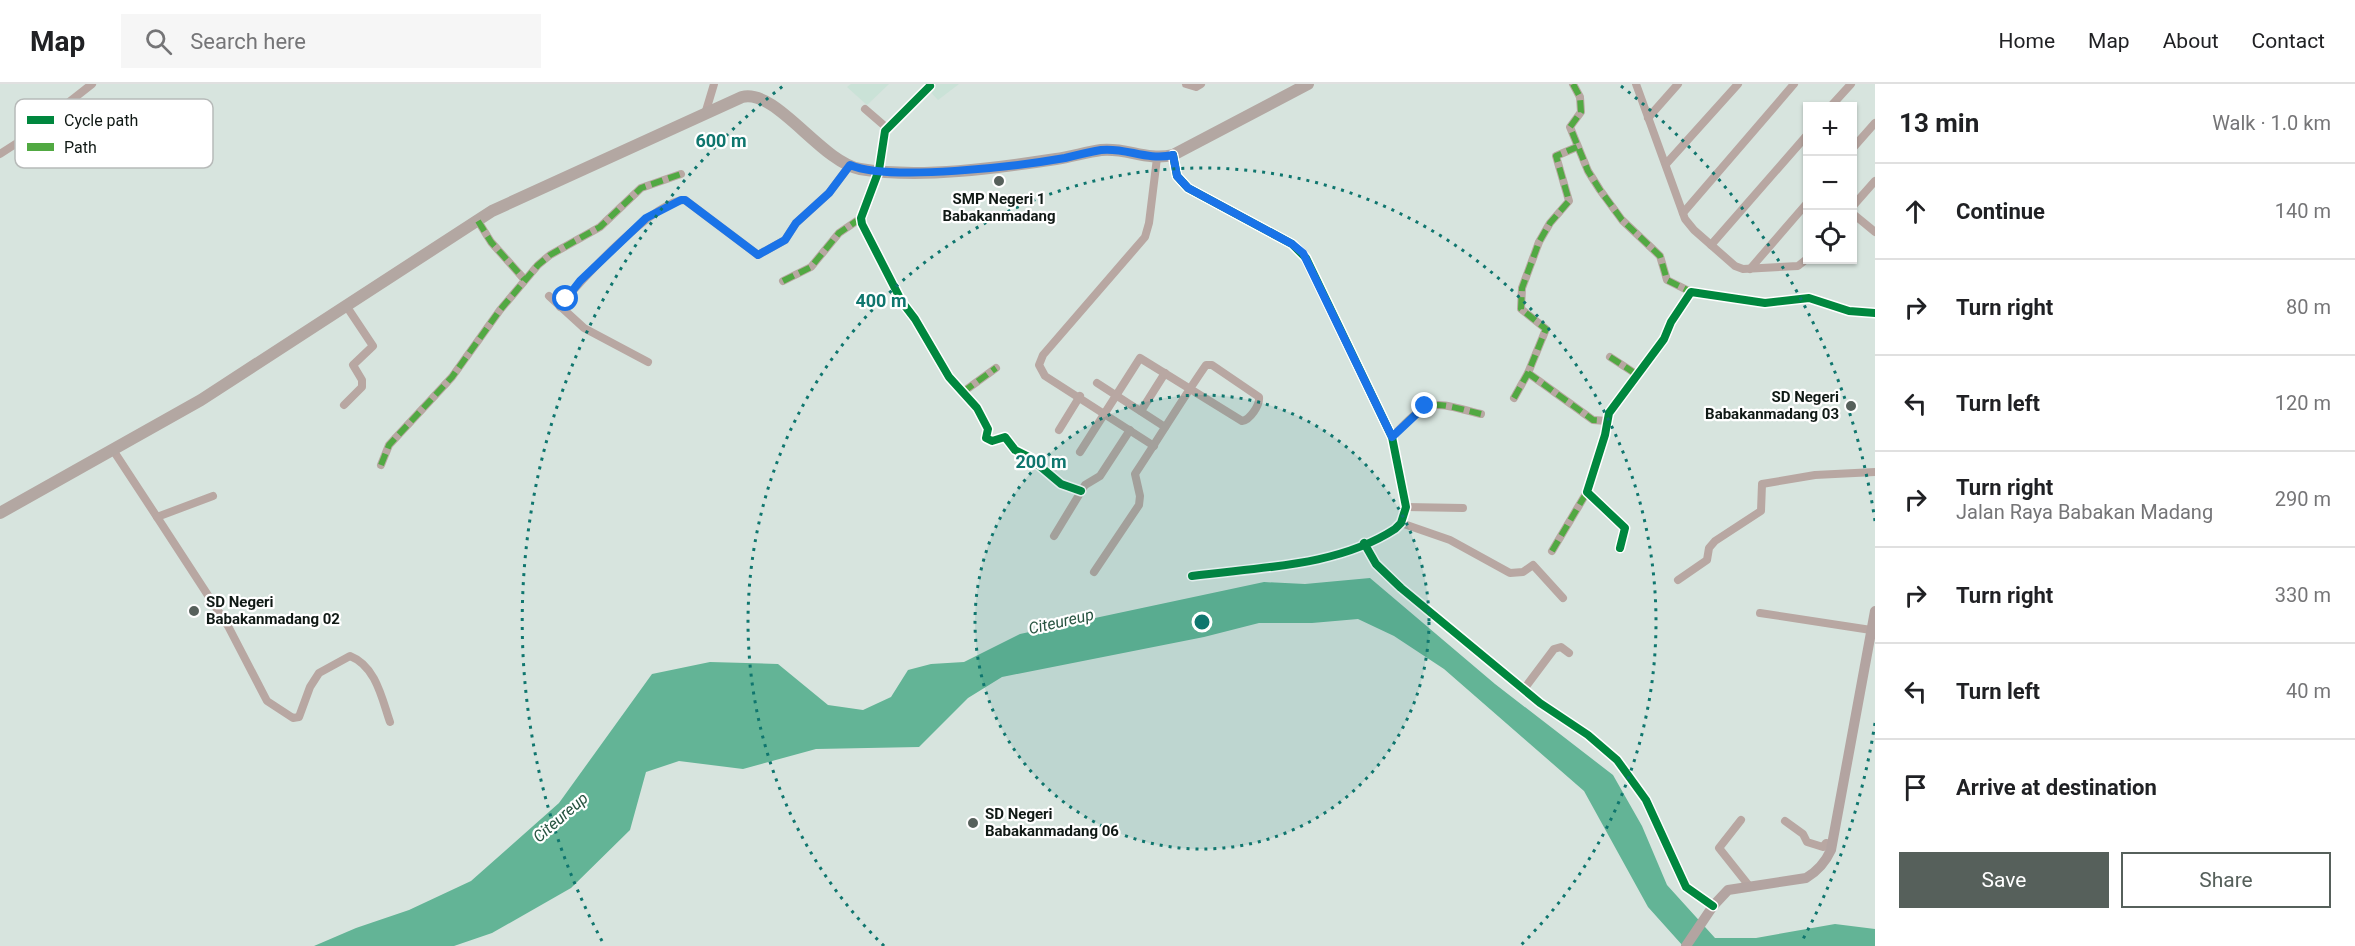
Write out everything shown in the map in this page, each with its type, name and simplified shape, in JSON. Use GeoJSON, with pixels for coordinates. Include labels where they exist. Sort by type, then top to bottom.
{"type":"FeatureCollection","features":[{"type":"Feature","properties":{"kind":"main road"},"geometry":{"type":"LineString","coordinates":[[0,513],[201,400],[478,221],[516,199],[742,97],[756,97],[776,108],[831,156],[850,165],[910,172],[969,169],[1041,161],[1103,150],[1157,158],[1173,155],[1301,85]]}},
{"type":"Feature","properties":{"kind":"street"},"geometry":{"type":"LineString","coordinates":[[73,99],[92,84]]}},
{"type":"Feature","properties":{"kind":"street"},"geometry":{"type":"LineString","coordinates":[[705,114],[714,84]]}},
{"type":"Feature","properties":{"kind":"street"},"geometry":{"type":"LineString","coordinates":[[1186,84],[1196,87],[1201,84]]}},
{"type":"Feature","properties":{"kind":"street"},"geometry":{"type":"LineString","coordinates":[[1573,84],[1581,108],[1580,116],[1570,127],[1588,171],[1614,210],[1660,256],[1664,276],[1670,283],[1691,292],[1765,303],[1809,298],[1849,310],[1875,313]]}},
{"type":"Feature","properties":{"kind":"street"},"geometry":{"type":"LineString","coordinates":[[1636,84],[1683,213],[1694,230],[1735,266],[1750,269],[1803,261]]}},
{"type":"Feature","properties":{"kind":"street"},"geometry":{"type":"LineString","coordinates":[[1648,118],[1678,84]]}},
{"type":"Feature","properties":{"kind":"street"},"geometry":{"type":"LineString","coordinates":[[1666,164],[1738,84]]}},
{"type":"Feature","properties":{"kind":"street"},"geometry":{"type":"LineString","coordinates":[[1683,213],[1794,84]]}},
{"type":"Feature","properties":{"kind":"street"},"geometry":{"type":"LineString","coordinates":[[1835,102],[1851,84]]}},
{"type":"Feature","properties":{"kind":"street"},"geometry":{"type":"LineString","coordinates":[[783,280],[811,267],[839,233],[861,218],[879,170],[887,128],[930,86]]}},
{"type":"Feature","properties":{"kind":"street"},"geometry":{"type":"LineString","coordinates":[[865,109],[887,128]]}},
{"type":"Feature","properties":{"kind":"street"},"geometry":{"type":"LineString","coordinates":[[1857,144],[1875,123]]}},
{"type":"Feature","properties":{"kind":"street"},"geometry":{"type":"LineString","coordinates":[[1712,245],[1803,140]]}},
{"type":"Feature","properties":{"kind":"street"},"geometry":{"type":"LineString","coordinates":[[0,154],[15,145]]}},
{"type":"Feature","properties":{"kind":"street"},"geometry":{"type":"LineString","coordinates":[[1514,398],[1528,373],[1546,329],[1521,309],[1522,288],[1545,231],[1569,201],[1556,156],[1577,147]]}},
{"type":"Feature","properties":{"kind":"street"},"geometry":{"type":"LineString","coordinates":[[1173,155],[1177,176],[1188,188],[1292,244],[1303,253],[1392,437],[1406,507],[1401,523],[1390,532],[1318,559],[1192,576]]}},
{"type":"Feature","properties":{"kind":"street"},"geometry":{"type":"LineString","coordinates":[[1154,446],[1042,373],[1040,360],[1145,237],[1149,223],[1157,158]]}},
{"type":"Feature","properties":{"kind":"street"},"geometry":{"type":"LineString","coordinates":[[560,307],[580,281],[657,211],[685,200],[758,255],[785,240],[796,223],[829,193],[850,165]]}},
{"type":"Feature","properties":{"kind":"street"},"geometry":{"type":"LineString","coordinates":[[381,465],[389,445],[452,377],[525,279],[550,255],[600,227],[641,188],[681,174]]}},
{"type":"Feature","properties":{"kind":"street"},"geometry":{"type":"LineString","coordinates":[[1857,201],[1875,180]]}},
{"type":"Feature","properties":{"kind":"street"},"geometry":{"type":"LineString","coordinates":[[1750,269],[1803,208]]}},
{"type":"Feature","properties":{"kind":"street"},"geometry":{"type":"LineString","coordinates":[[1857,217],[1875,232]]}},
{"type":"Feature","properties":{"kind":"street"},"geometry":{"type":"LineString","coordinates":[[861,218],[902,302],[915,319],[945,370],[977,408],[988,429],[985,435],[989,441],[1005,437],[1015,450],[1029,457],[1061,484],[1081,491]]}},
{"type":"Feature","properties":{"kind":"street"},"geometry":{"type":"LineString","coordinates":[[478,221],[490,242],[525,279]]}},
{"type":"Feature","properties":{"kind":"street"},"geometry":{"type":"LineString","coordinates":[[1552,551],[1587,492],[1613,406],[1664,339],[1671,322],[1691,292]]}},
{"type":"Feature","properties":{"kind":"street"},"geometry":{"type":"LineString","coordinates":[[549,296],[584,328],[648,362]]}},
{"type":"Feature","properties":{"kind":"street"},"geometry":{"type":"LineString","coordinates":[[344,405],[362,387],[362,380],[353,365],[373,346],[346,307]]}},
{"type":"Feature","properties":{"kind":"street"},"geometry":{"type":"LineString","coordinates":[[1610,357],[1636,374]]}},
{"type":"Feature","properties":{"kind":"street"},"geometry":{"type":"LineString","coordinates":[[1080,452],[1140,358],[1191,388],[1242,421],[1249,418],[1260,400],[1257,395],[1210,364],[1206,365],[1191,388],[1165,427],[1154,446],[1135,474],[1140,496],[1139,505],[1094,573]]}},
{"type":"Feature","properties":{"kind":"street"},"geometry":{"type":"LineString","coordinates":[[963,392],[996,368]]}},
{"type":"Feature","properties":{"kind":"street"},"geometry":{"type":"LineString","coordinates":[[1141,411],[1165,373]]}},
{"type":"Feature","properties":{"kind":"street"},"geometry":{"type":"LineString","coordinates":[[1528,373],[1593,420],[1608,421]]}},
{"type":"Feature","properties":{"kind":"street"},"geometry":{"type":"LineString","coordinates":[[1097,383],[1165,427]]}},
{"type":"Feature","properties":{"kind":"street"},"geometry":{"type":"LineString","coordinates":[[1059,430],[1080,396]]}},
{"type":"Feature","properties":{"kind":"street"},"geometry":{"type":"LineString","coordinates":[[1392,437],[1416,412],[1431,404],[1481,414]]}},
{"type":"Feature","properties":{"kind":"street"},"geometry":{"type":"LineString","coordinates":[[1054,536],[1087,482],[1100,476],[1130,430]]}},
{"type":"Feature","properties":{"kind":"street"},"geometry":{"type":"LineString","coordinates":[[112,450],[228,626],[267,701],[293,718],[299,717],[310,687],[319,673],[350,656],[360,661],[369,671],[377,685],[390,722]]}},
{"type":"Feature","properties":{"kind":"street"},"geometry":{"type":"LineString","coordinates":[[1678,580],[1707,560],[1709,548],[1715,542],[1761,511],[1762,484],[1815,475],[1875,472]]}},
{"type":"Feature","properties":{"kind":"street"},"geometry":{"type":"LineString","coordinates":[[1587,492],[1625,528],[1620,548]]}},
{"type":"Feature","properties":{"kind":"street"},"geometry":{"type":"LineString","coordinates":[[157,517],[213,496]]}},
{"type":"Feature","properties":{"kind":"street"},"geometry":{"type":"LineString","coordinates":[[1406,507],[1463,508]]}},
{"type":"Feature","properties":{"kind":"street"},"geometry":{"type":"LineString","coordinates":[[1401,523],[1450,540],[1510,573],[1523,572],[1533,565],[1563,598]]}},
{"type":"Feature","properties":{"kind":"street"},"geometry":{"type":"LineString","coordinates":[[1364,543],[1371,558],[1389,576],[1524,689],[1594,740],[1627,771],[1646,800],[1686,887],[1711,909]]}},
{"type":"Feature","properties":{"kind":"street"},"geometry":{"type":"LineString","coordinates":[[1686,946],[1711,909],[1728,890],[1806,878],[1822,866],[1832,844],[1875,611]]}},
{"type":"Feature","properties":{"kind":"street"},"geometry":{"type":"LineString","coordinates":[[1760,613],[1871,630]]}},
{"type":"Feature","properties":{"kind":"street"},"geometry":{"type":"LineString","coordinates":[[1524,689],[1554,649],[1561,647],[1569,653]]}},
{"type":"Feature","properties":{"kind":"street"},"geometry":{"type":"LineString","coordinates":[[1741,820],[1719,848],[1750,886]]}},
{"type":"Feature","properties":{"kind":"street"},"geometry":{"type":"LineString","coordinates":[[1785,821],[1803,834],[1808,842],[1823,847],[1826,843],[1832,844]]}},
{"type":"Feature","properties":{"kind":"shaded area"},"geometry":{"type":"Polygon","coordinates":[[[851,84],[889,84],[867,105],[847,87],[851,84]]]}},
{"type":"Feature","properties":{"kind":"shaded area"},"geometry":{"type":"Polygon","coordinates":[[[923,84],[959,84],[938,100],[923,84]]]}},
{"type":"Feature","properties":{"kind":"water","name":"Citeureup"},"geometry":{"type":"Polygon","coordinates":[[[1370,578],[1495,684],[1613,775],[1642,826],[1667,885],[1715,938],[1756,938],[1835,924],[1875,929],[1875,946],[1683,946],[1648,907],[1584,791],[1444,669],[1394,636],[1358,619],[1312,623],[1259,623],[1204,637],[1002,677],[968,698],[919,747],[816,749],[743,769],[679,761],[646,772],[630,830],[571,888],[492,933],[454,946],[314,946],[356,928],[409,910],[471,881],[559,803],[652,674],[710,662],[778,664],[828,705],[863,710],[891,697],[908,670],[931,664],[964,662],[1020,634],[1264,582],[1305,584],[1370,578]]]}},
{"type":"Feature","properties":{"kind":"marked path"},"geometry":{"type":"LineString","coordinates":[[1573,84],[1580,97],[1581,112],[1570,127],[1588,171],[1622,220],[1660,256],[1667,280],[1691,292]]}},
{"type":"Feature","properties":{"kind":"marked path"},"geometry":{"type":"LineString","coordinates":[[1514,398],[1528,373],[1546,329],[1521,309],[1522,288],[1539,242],[1550,223],[1569,201],[1556,156],[1577,147]]}},
{"type":"Feature","properties":{"kind":"marked path"},"geometry":{"type":"LineString","coordinates":[[381,465],[389,445],[452,377],[500,310],[538,265],[550,255],[600,227],[641,188],[681,174]]}},
{"type":"Feature","properties":{"kind":"marked path"},"geometry":{"type":"LineString","coordinates":[[783,281],[811,267],[839,233],[861,218]]}},
{"type":"Feature","properties":{"kind":"marked path"},"geometry":{"type":"LineString","coordinates":[[478,221],[491,242],[524,279]]}},
{"type":"Feature","properties":{"kind":"marked path"},"geometry":{"type":"LineString","coordinates":[[1610,357],[1636,374]]}},
{"type":"Feature","properties":{"kind":"marked path"},"geometry":{"type":"LineString","coordinates":[[963,392],[996,368]]}},
{"type":"Feature","properties":{"kind":"marked path"},"geometry":{"type":"LineString","coordinates":[[1528,373],[1593,420],[1607,421]]}},
{"type":"Feature","properties":{"kind":"marked path"},"geometry":{"type":"LineString","coordinates":[[1392,437],[1415,415],[1431,406],[1450,406],[1481,414]]}},
{"type":"Feature","properties":{"kind":"marked path"},"geometry":{"type":"LineString","coordinates":[[1552,551],[1587,492]]}},
{"type":"Feature","properties":{"kind":"cycle path"},"geometry":{"type":"LineString","coordinates":[[930,86],[885,131],[879,170],[861,218],[862,224],[902,302],[915,319],[949,377],[977,408],[988,429],[986,438],[992,441],[1005,437],[1015,450],[1029,457],[1061,484],[1081,491]]}},
{"type":"Feature","properties":{"kind":"cycle path"},"geometry":{"type":"LineString","coordinates":[[1173,155],[1177,176],[1188,188],[1292,244],[1306,258],[1392,437],[1406,507],[1401,523],[1395,529],[1372,542],[1348,551],[1297,563],[1192,576]]}},
{"type":"Feature","properties":{"kind":"cycle path"},"geometry":{"type":"LineString","coordinates":[[1620,548],[1625,528],[1587,492],[1605,435],[1609,413],[1664,339],[1671,322],[1691,292],[1765,303],[1809,298],[1849,311],[1875,313]]}},
{"type":"Feature","properties":{"kind":"cycle path"},"geometry":{"type":"LineString","coordinates":[[1364,543],[1376,564],[1401,588],[1540,703],[1588,735],[1617,760],[1646,800],[1686,887],[1713,906]]}},
{"type":"Feature","properties":{"kind":"place","name":"SMP Negeri 1 Babakanmadang"},"geometry":{"type":"Point","coordinates":[999,181]}},
{"type":"Feature","properties":{"kind":"place","name":"SD Negeri Babakanmadang 03"},"geometry":{"type":"Point","coordinates":[1851,406]}},
{"type":"Feature","properties":{"kind":"place","name":"SD Negeri Babakanmadang 02"},"geometry":{"type":"Point","coordinates":[194,611]}},
{"type":"Feature","properties":{"kind":"place","name":"SD Negeri Babakanmadang 06"},"geometry":{"type":"Point","coordinates":[973,823]}},
{"type":"Feature","properties":{"kind":"route"},"geometry":{"type":"LineString","coordinates":[[566,299],[580,281],[630,236],[646,218],[681,200],[685,200],[755,255],[758,255],[785,240],[796,223],[829,193],[850,165],[858,168],[910,172],[1020,164],[1103,150],[1118,150],[1157,158],[1173,155],[1173,165],[1177,176],[1188,188],[1292,244],[1303,253],[1392,437],[1425,406]]}}]}
